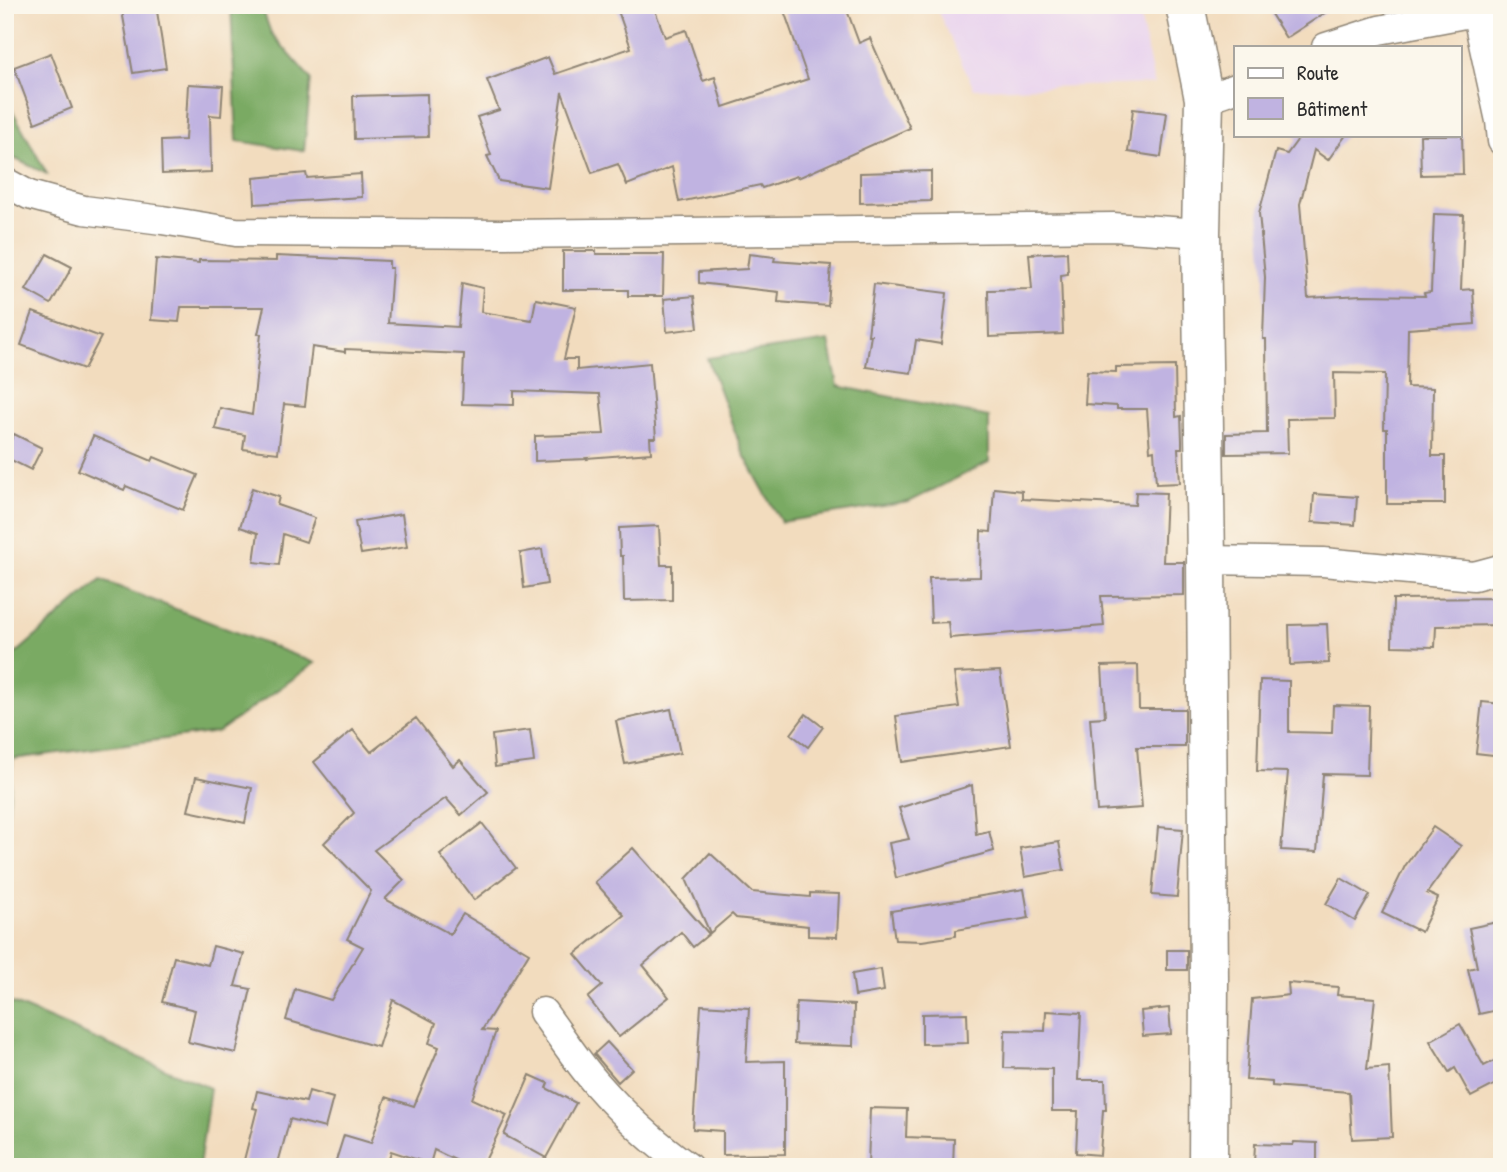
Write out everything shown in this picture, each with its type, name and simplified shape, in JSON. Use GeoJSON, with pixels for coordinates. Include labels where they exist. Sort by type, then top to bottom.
{"type":"FeatureCollection","features":[{"type":"Feature","properties":{"kind":"main road"},"geometry":{"type":"LineString","coordinates":[[1185,5],[1220,94],[1201,233],[1206,559],[1208,1167]]}},
{"type":"Feature","properties":{"kind":"street"},"geometry":{"type":"LineString","coordinates":[[1329,46],[1379,30],[1489,9],[1502,141]]}},
{"type":"Feature","properties":{"kind":"street"},"geometry":{"type":"LineString","coordinates":[[5,182],[29,195],[84,210],[236,232],[506,234],[1113,227],[1201,233]]}},
{"type":"Feature","properties":{"kind":"street"},"geometry":{"type":"LineString","coordinates":[[1206,559],[1323,562],[1474,576],[1502,567]]}},
{"type":"Feature","properties":{"kind":"street"},"geometry":{"type":"LineString","coordinates":[[542,1012],[594,1082],[635,1124],[688,1167]]}},
{"type":"Feature","properties":{"kind":"shaded area"},"geometry":{"type":"Polygon","coordinates":[[[935,5],[1138,5],[1154,84],[974,89],[935,5]]]}},
{"type":"Feature","properties":{"kind":"green space"},"geometry":{"type":"Polygon","coordinates":[[[231,5],[261,5],[271,33],[311,79],[304,151],[237,141],[231,5]]]}},
{"type":"Feature","properties":{"kind":"green space"},"geometry":{"type":"Polygon","coordinates":[[[5,97],[47,174],[5,154],[5,97]]]}},
{"type":"Feature","properties":{"kind":"green space"},"geometry":{"type":"Polygon","coordinates":[[[829,341],[838,386],[989,417],[989,462],[909,502],[781,522],[743,453],[707,358],[829,341]]]}},
{"type":"Feature","properties":{"kind":"green space"},"geometry":{"type":"Polygon","coordinates":[[[101,580],[315,663],[218,732],[13,759],[5,847],[5,663],[101,580]]]}},
{"type":"Feature","properties":{"kind":"green space"},"geometry":{"type":"Polygon","coordinates":[[[5,1000],[210,1088],[199,1167],[5,1167],[5,1000]]]}},
{"type":"Feature","properties":{"kind":"building"},"geometry":{"type":"Polygon","coordinates":[[[121,5],[156,5],[166,68],[133,73],[121,5]]]}},
{"type":"Feature","properties":{"kind":"building"},"geometry":{"type":"Polygon","coordinates":[[[616,5],[653,5],[665,37],[686,30],[703,81],[715,77],[723,107],[808,79],[782,5],[845,5],[859,43],[870,38],[910,128],[798,178],[797,176],[762,188],[760,185],[679,202],[672,167],[627,185],[618,164],[592,173],[562,92],[548,188],[499,181],[487,156],[491,155],[477,117],[499,110],[487,80],[548,57],[555,74],[631,48],[616,5]]]}},
{"type":"Feature","properties":{"kind":"building"},"geometry":{"type":"Polygon","coordinates":[[[1285,5],[1337,5],[1286,38],[1271,14],[1285,5]]]}},
{"type":"Feature","properties":{"kind":"building"},"geometry":{"type":"Polygon","coordinates":[[[51,53],[72,108],[35,123],[14,67],[51,53]]]}},
{"type":"Feature","properties":{"kind":"building"},"geometry":{"type":"Polygon","coordinates":[[[188,84],[223,86],[221,116],[210,115],[211,172],[162,174],[161,141],[185,140],[188,84]]]}},
{"type":"Feature","properties":{"kind":"building"},"geometry":{"type":"Polygon","coordinates":[[[427,94],[428,137],[354,139],[353,96],[427,94]]]}},
{"type":"Feature","properties":{"kind":"building"},"geometry":{"type":"Polygon","coordinates":[[[1133,109],[1167,113],[1161,157],[1128,152],[1133,109]]]}},
{"type":"Feature","properties":{"kind":"building"},"geometry":{"type":"Polygon","coordinates":[[[1462,135],[1463,174],[1421,175],[1420,136],[1462,135]]]}},
{"type":"Feature","properties":{"kind":"building"},"geometry":{"type":"Polygon","coordinates":[[[1294,136],[1345,136],[1328,160],[1314,150],[1300,204],[1308,298],[1425,296],[1424,293],[1431,292],[1434,214],[1464,215],[1461,290],[1473,289],[1475,324],[1408,329],[1407,387],[1433,388],[1432,456],[1445,456],[1445,504],[1387,504],[1385,374],[1334,373],[1335,418],[1287,419],[1288,453],[1226,454],[1226,434],[1267,433],[1266,339],[1263,339],[1265,277],[1259,213],[1276,151],[1287,154],[1298,139],[1294,136]]]}},
{"type":"Feature","properties":{"kind":"building"},"geometry":{"type":"Polygon","coordinates":[[[931,171],[931,201],[860,203],[860,173],[931,171]]]}},
{"type":"Feature","properties":{"kind":"building"},"geometry":{"type":"Polygon","coordinates":[[[306,173],[307,178],[361,174],[362,197],[255,204],[254,178],[306,173]]]}},
{"type":"Feature","properties":{"kind":"building"},"geometry":{"type":"Polygon","coordinates":[[[563,251],[664,254],[663,296],[628,296],[628,290],[563,290],[563,251]]]}},
{"type":"Feature","properties":{"kind":"building"},"geometry":{"type":"Polygon","coordinates":[[[1067,252],[1068,274],[1061,275],[1063,334],[989,337],[988,290],[1032,289],[1029,254],[1067,252]]]}},
{"type":"Feature","properties":{"kind":"building"},"geometry":{"type":"Polygon","coordinates":[[[47,254],[72,267],[51,304],[26,290],[47,254]]]}},
{"type":"Feature","properties":{"kind":"building"},"geometry":{"type":"Polygon","coordinates":[[[749,254],[775,257],[774,261],[831,265],[828,306],[778,302],[779,292],[699,283],[699,272],[747,269],[749,254]]]}},
{"type":"Feature","properties":{"kind":"building"},"geometry":{"type":"Polygon","coordinates":[[[276,256],[389,261],[389,268],[392,268],[388,323],[458,327],[462,283],[483,288],[481,312],[532,320],[536,299],[576,307],[564,359],[577,359],[577,370],[650,363],[656,438],[650,438],[651,453],[535,461],[535,436],[604,434],[600,394],[514,391],[514,405],[462,404],[464,354],[345,349],[345,352],[312,347],[305,406],[284,404],[278,453],[243,449],[245,435],[215,429],[220,408],[252,415],[261,334],[258,334],[264,307],[181,307],[179,322],[151,320],[156,259],[199,263],[199,260],[276,261],[276,256]]]}},
{"type":"Feature","properties":{"kind":"building"},"geometry":{"type":"Polygon","coordinates":[[[874,284],[947,293],[941,344],[916,340],[911,373],[866,367],[874,284]]]}},
{"type":"Feature","properties":{"kind":"building"},"geometry":{"type":"Polygon","coordinates":[[[694,296],[698,328],[667,332],[664,299],[694,296]]]}},
{"type":"Feature","properties":{"kind":"building"},"geometry":{"type":"Polygon","coordinates":[[[33,312],[101,337],[84,369],[21,345],[33,312]]]}},
{"type":"Feature","properties":{"kind":"building"},"geometry":{"type":"Polygon","coordinates":[[[1175,366],[1176,417],[1181,416],[1182,448],[1178,448],[1180,483],[1156,484],[1147,409],[1117,409],[1117,406],[1085,404],[1087,371],[1116,372],[1116,367],[1175,366]]]}},
{"type":"Feature","properties":{"kind":"building"},"geometry":{"type":"Polygon","coordinates":[[[14,434],[42,448],[31,470],[5,457],[14,434]]]}},
{"type":"Feature","properties":{"kind":"building"},"geometry":{"type":"Polygon","coordinates":[[[93,436],[152,461],[154,457],[198,475],[183,510],[126,486],[124,490],[78,470],[93,436]]]}},
{"type":"Feature","properties":{"kind":"building"},"geometry":{"type":"Polygon","coordinates":[[[252,488],[279,497],[277,505],[315,518],[306,542],[283,534],[279,565],[254,562],[258,533],[240,527],[252,488]]]}},
{"type":"Feature","properties":{"kind":"building"},"geometry":{"type":"Polygon","coordinates":[[[994,488],[1022,491],[1022,499],[1135,505],[1136,492],[1166,493],[1163,562],[1184,562],[1184,595],[1101,596],[1104,626],[950,638],[948,622],[931,623],[929,578],[980,577],[981,531],[991,532],[994,488]]]}},
{"type":"Feature","properties":{"kind":"building"},"geometry":{"type":"Polygon","coordinates":[[[1314,494],[1357,497],[1355,525],[1312,522],[1314,494]]]}},
{"type":"Feature","properties":{"kind":"building"},"geometry":{"type":"Polygon","coordinates":[[[402,514],[407,547],[361,554],[355,522],[402,514]]]}},
{"type":"Feature","properties":{"kind":"building"},"geometry":{"type":"Polygon","coordinates":[[[659,526],[661,565],[672,565],[672,600],[624,601],[619,528],[659,526]]]}},
{"type":"Feature","properties":{"kind":"building"},"geometry":{"type":"Polygon","coordinates":[[[542,549],[547,584],[524,588],[520,553],[542,549]]]}},
{"type":"Feature","properties":{"kind":"building"},"geometry":{"type":"Polygon","coordinates":[[[1502,598],[1502,625],[1436,626],[1435,647],[1392,646],[1393,599],[1502,598]]]}},
{"type":"Feature","properties":{"kind":"building"},"geometry":{"type":"Polygon","coordinates":[[[1327,624],[1329,663],[1290,665],[1289,625],[1327,624]]]}},
{"type":"Feature","properties":{"kind":"building"},"geometry":{"type":"Polygon","coordinates":[[[1138,665],[1139,709],[1185,709],[1185,747],[1137,747],[1142,808],[1097,811],[1090,718],[1105,717],[1102,666],[1138,665]]]}},
{"type":"Feature","properties":{"kind":"building"},"geometry":{"type":"Polygon","coordinates":[[[1000,671],[1011,746],[902,762],[896,716],[959,707],[954,673],[1000,671]]]}},
{"type":"Feature","properties":{"kind":"building"},"geometry":{"type":"Polygon","coordinates":[[[1260,680],[1289,681],[1289,732],[1332,733],[1333,705],[1369,706],[1367,775],[1323,774],[1317,852],[1281,850],[1288,772],[1257,771],[1260,680]]]}},
{"type":"Feature","properties":{"kind":"building"},"geometry":{"type":"Polygon","coordinates":[[[1482,702],[1502,704],[1502,756],[1476,753],[1482,702]]]}},
{"type":"Feature","properties":{"kind":"building"},"geometry":{"type":"Polygon","coordinates":[[[671,709],[680,753],[625,764],[616,721],[671,709]]]}},
{"type":"Feature","properties":{"kind":"building"},"geometry":{"type":"Polygon","coordinates":[[[806,714],[823,727],[808,747],[791,734],[806,714]]]}},
{"type":"Feature","properties":{"kind":"building"},"geometry":{"type":"Polygon","coordinates":[[[416,718],[453,766],[460,760],[488,792],[461,815],[446,798],[374,850],[404,880],[385,899],[450,934],[463,914],[529,953],[482,1030],[496,1031],[472,1099],[507,1115],[482,1167],[470,1167],[434,1150],[430,1164],[391,1151],[387,1167],[334,1167],[344,1135],[371,1143],[386,1097],[414,1106],[439,1047],[429,1043],[436,1023],[393,1000],[378,1047],[286,1020],[295,989],[331,1000],[363,947],[347,939],[371,891],[324,843],[354,813],[314,762],[353,730],[371,752],[416,718]]]}},
{"type":"Feature","properties":{"kind":"building"},"geometry":{"type":"Polygon","coordinates":[[[530,730],[534,762],[495,767],[492,735],[530,730]]]}},
{"type":"Feature","properties":{"kind":"building"},"geometry":{"type":"Polygon","coordinates":[[[196,777],[252,788],[245,823],[188,811],[196,777]]]}},
{"type":"Feature","properties":{"kind":"building"},"geometry":{"type":"Polygon","coordinates":[[[972,785],[976,834],[989,831],[994,851],[896,878],[889,843],[909,839],[899,808],[972,785]]]}},
{"type":"Feature","properties":{"kind":"building"},"geometry":{"type":"Polygon","coordinates":[[[482,823],[516,868],[474,900],[440,855],[482,823]]]}},
{"type":"Feature","properties":{"kind":"building"},"geometry":{"type":"Polygon","coordinates":[[[1158,827],[1183,829],[1177,897],[1152,895],[1158,827]]]}},
{"type":"Feature","properties":{"kind":"building"},"geometry":{"type":"Polygon","coordinates":[[[1433,827],[1461,846],[1427,893],[1438,898],[1421,932],[1382,913],[1405,866],[1433,827]]]}},
{"type":"Feature","properties":{"kind":"building"},"geometry":{"type":"Polygon","coordinates":[[[1059,842],[1064,870],[1025,877],[1020,848],[1059,842]]]}},
{"type":"Feature","properties":{"kind":"building"},"geometry":{"type":"Polygon","coordinates":[[[633,848],[709,934],[693,947],[681,932],[643,965],[669,997],[619,1037],[588,998],[602,986],[575,954],[624,915],[595,882],[633,848]]]}},
{"type":"Feature","properties":{"kind":"building"},"geometry":{"type":"Polygon","coordinates":[[[710,853],[752,892],[810,897],[810,893],[839,894],[837,937],[808,936],[808,926],[736,918],[732,914],[710,933],[686,879],[710,853]]]}},
{"type":"Feature","properties":{"kind":"building"},"geometry":{"type":"Polygon","coordinates":[[[1341,878],[1370,895],[1355,921],[1326,904],[1341,878]]]}},
{"type":"Feature","properties":{"kind":"building"},"geometry":{"type":"Polygon","coordinates":[[[1024,889],[1029,918],[956,930],[956,936],[922,941],[895,940],[891,911],[1024,889]]]}},
{"type":"Feature","properties":{"kind":"building"},"geometry":{"type":"Polygon","coordinates":[[[1502,921],[1502,1009],[1479,1014],[1468,969],[1477,967],[1469,928],[1502,921]]]}},
{"type":"Feature","properties":{"kind":"building"},"geometry":{"type":"Polygon","coordinates":[[[213,946],[244,954],[235,986],[251,989],[236,1053],[188,1042],[195,1010],[162,1002],[174,957],[208,965],[213,946]]]}},
{"type":"Feature","properties":{"kind":"building"},"geometry":{"type":"Polygon","coordinates":[[[1167,950],[1187,950],[1187,970],[1167,970],[1167,950]]]}},
{"type":"Feature","properties":{"kind":"building"},"geometry":{"type":"Polygon","coordinates":[[[881,969],[884,991],[855,996],[852,974],[881,969]]]}},
{"type":"Feature","properties":{"kind":"building"},"geometry":{"type":"Polygon","coordinates":[[[1288,983],[1338,987],[1337,995],[1375,998],[1367,1069],[1389,1067],[1392,1137],[1352,1139],[1349,1092],[1272,1086],[1272,1082],[1246,1080],[1252,999],[1289,995],[1288,983]]]}},
{"type":"Feature","properties":{"kind":"building"},"geometry":{"type":"Polygon","coordinates":[[[796,1002],[854,1005],[853,1046],[794,1044],[796,1002]]]}},
{"type":"Feature","properties":{"kind":"building"},"geometry":{"type":"Polygon","coordinates":[[[701,1005],[749,1008],[746,1062],[785,1061],[785,1154],[723,1155],[723,1131],[693,1129],[701,1005]]]}},
{"type":"Feature","properties":{"kind":"building"},"geometry":{"type":"Polygon","coordinates":[[[1169,1008],[1171,1034],[1143,1036],[1141,1011],[1169,1008]]]}},
{"type":"Feature","properties":{"kind":"building"},"geometry":{"type":"Polygon","coordinates":[[[1046,1011],[1081,1013],[1078,1080],[1105,1080],[1106,1110],[1103,1110],[1100,1155],[1076,1153],[1078,1111],[1052,1111],[1052,1069],[1004,1068],[1005,1030],[1045,1031],[1046,1011]]]}},
{"type":"Feature","properties":{"kind":"building"},"geometry":{"type":"Polygon","coordinates":[[[967,1013],[968,1043],[922,1044],[922,1014],[967,1013]]]}},
{"type":"Feature","properties":{"kind":"building"},"geometry":{"type":"Polygon","coordinates":[[[1460,1024],[1484,1066],[1502,1057],[1502,1081],[1471,1097],[1455,1068],[1449,1072],[1430,1041],[1460,1024]]]}},
{"type":"Feature","properties":{"kind":"building"},"geometry":{"type":"Polygon","coordinates":[[[607,1042],[632,1069],[618,1082],[594,1054],[607,1042]]]}},
{"type":"Feature","properties":{"kind":"building"},"geometry":{"type":"Polygon","coordinates":[[[530,1075],[548,1083],[546,1088],[576,1103],[546,1158],[504,1135],[530,1075]]]}},
{"type":"Feature","properties":{"kind":"building"},"geometry":{"type":"Polygon","coordinates":[[[257,1091],[306,1102],[309,1091],[333,1098],[325,1128],[290,1119],[277,1167],[243,1164],[257,1109],[253,1108],[257,1091]]]}},
{"type":"Feature","properties":{"kind":"building"},"geometry":{"type":"Polygon","coordinates":[[[870,1108],[907,1109],[906,1137],[954,1139],[953,1167],[868,1167],[870,1108]]]}},
{"type":"Feature","properties":{"kind":"building"},"geometry":{"type":"Polygon","coordinates":[[[1294,1142],[1317,1143],[1317,1167],[1254,1164],[1255,1144],[1293,1145],[1294,1142]]]}}]}
